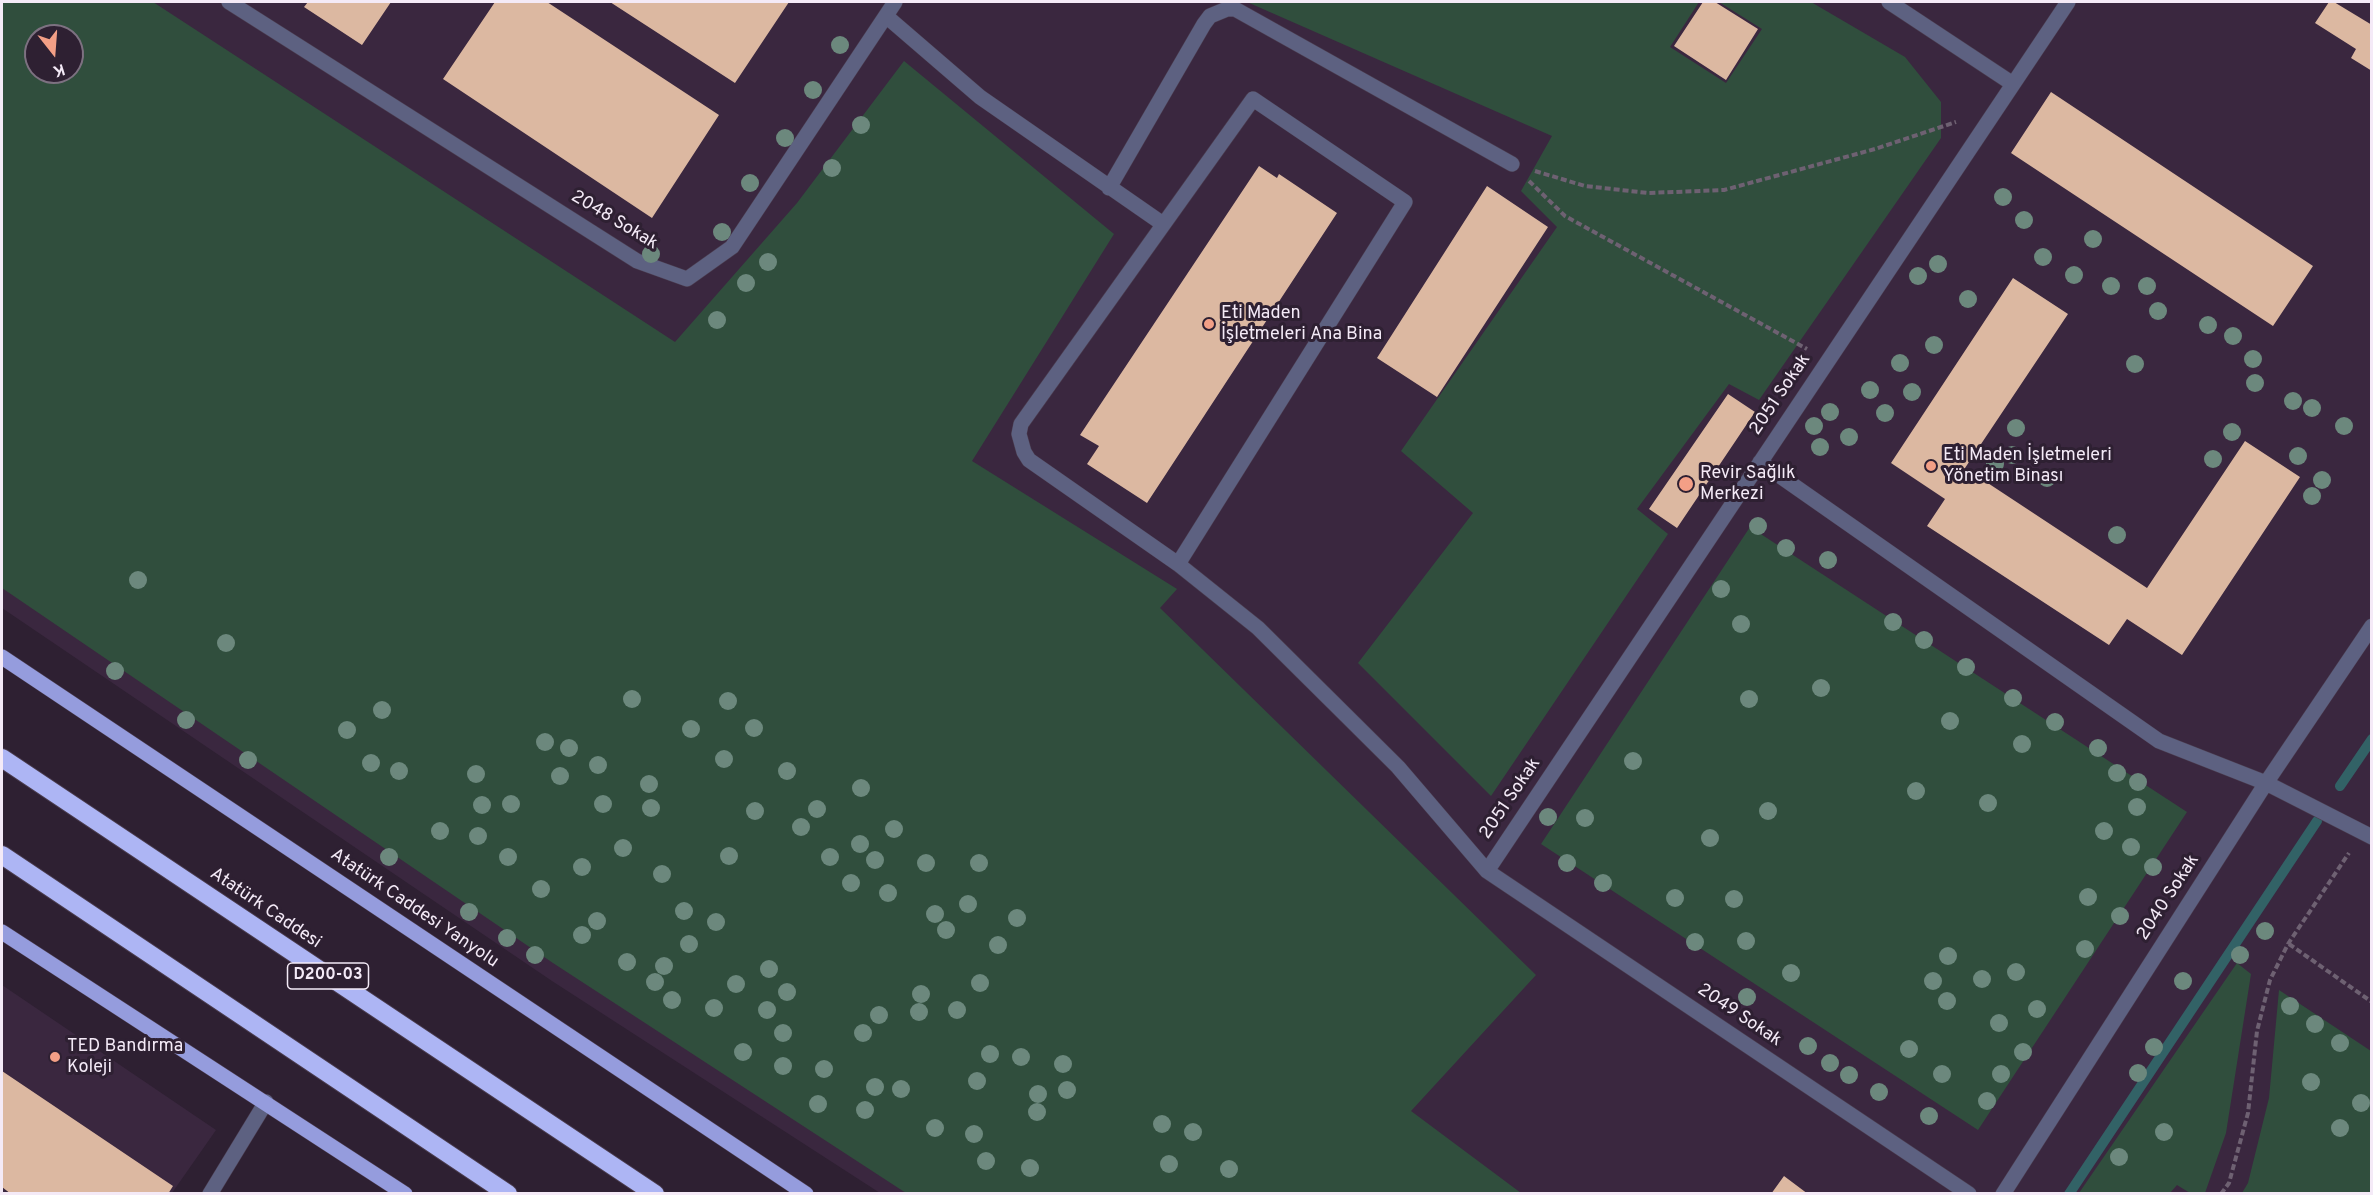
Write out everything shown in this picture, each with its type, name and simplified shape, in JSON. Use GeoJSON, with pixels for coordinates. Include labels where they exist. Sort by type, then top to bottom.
{"type":"FeatureCollection","features":[{"type":"Feature","properties":{"kind":"highway","name":"Atatürk Caddesi"},"geometry":{"type":"LineString","coordinates":[[2,758],[656,1194]]}},
{"type":"Feature","properties":{"kind":"highway"},"geometry":{"type":"LineString","coordinates":[[2,855],[508,1194]]}},
{"type":"Feature","properties":{"kind":"main road","name":"Atatürk Caddesi Yanyolu"},"geometry":{"type":"LineString","coordinates":[[2,657],[806,1194]]}},
{"type":"Feature","properties":{"kind":"main road"},"geometry":{"type":"LineString","coordinates":[[2,932],[405,1194]]}},
{"type":"Feature","properties":{"kind":"street","name":"2048 Sokak"},"geometry":{"type":"LineString","coordinates":[[229,2],[637,261],[687,279],[732,247],[895,2]]}},
{"type":"Feature","properties":{"kind":"street"},"geometry":{"type":"LineString","coordinates":[[1889,2],[2013,84]]}},
{"type":"Feature","properties":{"kind":"street","name":"2051 Sokak"},"geometry":{"type":"LineString","coordinates":[[1487,871],[2068,2]]}},
{"type":"Feature","properties":{"kind":"street"},"geometry":{"type":"LineString","coordinates":[[1109,188],[1204,24],[1210,16],[1227,9],[1235,9],[1512,164]]}},
{"type":"Feature","properties":{"kind":"street"},"geometry":{"type":"LineString","coordinates":[[886,16],[980,97],[1163,224],[1252,99],[1405,202],[1178,564]]}},
{"type":"Feature","properties":{"kind":"street","name":"2049 Sokak"},"geometry":{"type":"LineString","coordinates":[[1163,224],[1021,424],[1019,434],[1029,460],[1178,564],[1258,628],[1398,767],[1487,871],[1969,1194]]}},
{"type":"Feature","properties":{"kind":"street"},"geometry":{"type":"LineString","coordinates":[[1760,462],[2159,741],[2266,783],[2368,834]]}},
{"type":"Feature","properties":{"kind":"street","name":"2040 Sokak"},"geometry":{"type":"LineString","coordinates":[[2003,1194],[2266,783],[2372,626]]}},
{"type":"Feature","properties":{"kind":"street"},"geometry":{"type":"LineString","coordinates":[[210,1194],[266,1102]]}},
{"type":"Feature","properties":{"kind":"path"},"geometry":{"type":"LineString","coordinates":[[1512,164],[1585,186],[1648,193],[1724,190],[1875,149],[1996,109]]}},
{"type":"Feature","properties":{"kind":"path"},"geometry":{"type":"LineString","coordinates":[[1512,164],[1565,216],[1828,360]]}},
{"type":"Feature","properties":{"kind":"path"},"geometry":{"type":"LineString","coordinates":[[2221,1194],[2229,1184],[2248,1113],[2257,1031],[2270,980],[2289,944],[2368,834]]}},
{"type":"Feature","properties":{"kind":"path"},"geometry":{"type":"LineString","coordinates":[[2289,944],[2372,1002]]}},
{"type":"Feature","properties":{"kind":"shaded area"},"geometry":{"type":"Polygon","coordinates":[[[2,2],[2371,2],[2371,1193],[880,1193],[552,981],[2,608],[2,2]]]}},
{"type":"Feature","properties":{"kind":"shaded area","name":"TED Bandırma Koleji"},"geometry":{"type":"Polygon","coordinates":[[[2,985],[216,1130],[172,1193],[2,1193],[2,985]]]}},
{"type":"Feature","properties":{"kind":"green space"},"geometry":{"type":"Polygon","coordinates":[[[2,2],[153,2],[675,342],[797,203],[904,61],[1114,234],[972,461],[1177,589],[1160,608],[1536,975],[1411,1111],[1521,1193],[906,1193],[553,963],[2,588],[2,2]]]}},
{"type":"Feature","properties":{"kind":"green space"},"geometry":{"type":"Polygon","coordinates":[[[1247,2],[1699,2],[1670,47],[1726,83],[1762,29],[1719,2],[1811,2],[1905,57],[1941,102],[1941,138],[1759,400],[1729,384],[1637,509],[1668,534],[1491,796],[1358,663],[1473,513],[1401,451],[1557,227],[1521,191],[1552,136],[1247,2]]]}},
{"type":"Feature","properties":{"kind":"green space"},"geometry":{"type":"Polygon","coordinates":[[[1750,527],[2187,812],[1978,1130],[1541,844],[1750,527]]]}},
{"type":"Feature","properties":{"kind":"green space"},"geometry":{"type":"Polygon","coordinates":[[[2237,963],[2251,974],[2226,1133],[2205,1193],[2190,1193],[2177,1185],[2170,1193],[2079,1193],[2237,963]]]}},
{"type":"Feature","properties":{"kind":"green space"},"geometry":{"type":"Polygon","coordinates":[[[2279,990],[2371,1051],[2371,1193],[2242,1193],[2248,1183],[2269,1098],[2279,990]]]}},
{"type":"Feature","properties":{"kind":"building"},"geometry":{"type":"Polygon","coordinates":[[[308,2],[391,2],[362,45],[304,7],[308,2]]]}},
{"type":"Feature","properties":{"kind":"building"},"geometry":{"type":"Polygon","coordinates":[[[495,2],[547,2],[719,115],[652,218],[443,79],[495,2]]]}},
{"type":"Feature","properties":{"kind":"building"},"geometry":{"type":"Polygon","coordinates":[[[610,2],[789,2],[735,83],[610,2]]]}},
{"type":"Feature","properties":{"kind":"building"},"geometry":{"type":"Polygon","coordinates":[[[1703,2],[1715,2],[1758,29],[1726,80],[1674,46],[1703,2]]]}},
{"type":"Feature","properties":{"kind":"building"},"geometry":{"type":"Polygon","coordinates":[[[2329,2],[2334,2],[2372,25],[2372,71],[2351,58],[2356,49],[2315,23],[2329,2]]]}},
{"type":"Feature","properties":{"kind":"building"},"geometry":{"type":"Polygon","coordinates":[[[2051,92],[2313,266],[2273,326],[2011,153],[2051,92]]]}},
{"type":"Feature","properties":{"kind":"building","name":"Eti Maden İşletmeleri Ana Bina"},"geometry":{"type":"Polygon","coordinates":[[[1259,166],[1277,178],[1279,174],[1337,213],[1147,503],[1087,464],[1099,446],[1080,435],[1259,166]]]}},
{"type":"Feature","properties":{"kind":"building"},"geometry":{"type":"Polygon","coordinates":[[[1487,186],[1548,227],[1437,397],[1377,358],[1487,186]]]}},
{"type":"Feature","properties":{"kind":"building","name":"Eti Maden İşletmeleri Yönetim Binası"},"geometry":{"type":"Polygon","coordinates":[[[2013,278],[2068,314],[1965,468],[2147,588],[2245,441],[2300,477],[2182,655],[2127,619],[2109,645],[1927,526],[1945,499],[1891,463],[2013,278]]]}},
{"type":"Feature","properties":{"kind":"building","name":"Revir Sağlık Merkezi"},"geometry":{"type":"Polygon","coordinates":[[[1728,394],[1755,412],[1677,528],[1649,509],[1728,394]]]}},
{"type":"Feature","properties":{"kind":"building"},"geometry":{"type":"Polygon","coordinates":[[[2,1071],[173,1186],[168,1194],[11,1194],[2,1187],[2,1071]]]}},
{"type":"Feature","properties":{"kind":"building"},"geometry":{"type":"Polygon","coordinates":[[[1784,1176],[1808,1194],[1771,1194],[1784,1176]]]}},
{"type":"Feature","properties":{"kind":"waterway"},"geometry":{"type":"LineString","coordinates":[[2340,786],[2372,739]]}},
{"type":"Feature","properties":{"kind":"waterway"},"geometry":{"type":"LineString","coordinates":[[2069,1194],[2317,821]]}},
{"type":"Feature","properties":{"kind":"place","name":"Eti Maden İşletmeleri Ana Bina"},"geometry":{"type":"Point","coordinates":[1209,324]}},
{"type":"Feature","properties":{"kind":"place","name":"Eti Maden İşletmeleri Yönetim Binası"},"geometry":{"type":"Point","coordinates":[1931,466]}},
{"type":"Feature","properties":{"kind":"place","name":"Revir Sağlık Merkezi"},"geometry":{"type":"Point","coordinates":[1686,484]}},
{"type":"Feature","properties":{"kind":"place","name":"TED Bandırma Koleji"},"geometry":{"type":"Point","coordinates":[55,1057]}}]}
